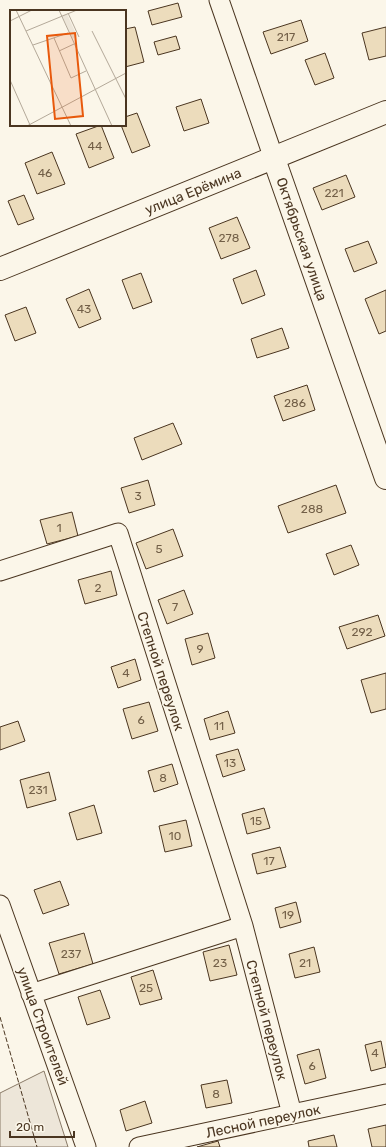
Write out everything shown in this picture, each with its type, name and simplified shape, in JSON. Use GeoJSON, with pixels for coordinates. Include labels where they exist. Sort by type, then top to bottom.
{"type":"FeatureCollection","features":[{"type":"Feature","properties":{"kind":"street","name":"Октябрьская улица"},"geometry":{"type":"LineString","coordinates":[[220,0],[386,478]]}},
{"type":"Feature","properties":{"kind":"street","name":"улица Ерёмина"},"geometry":{"type":"LineString","coordinates":[[0,270],[386,112]]}},
{"type":"Feature","properties":{"kind":"street","name":"Степной переулок"},"geometry":{"type":"LineString","coordinates":[[0,571],[118,533],[243,926],[292,1114]]}},
{"type":"Feature","properties":{"kind":"street","name":"улица Строителей"},"geometry":{"type":"LineString","coordinates":[[0,905],[86,1147]]}},
{"type":"Feature","properties":{"kind":"street"},"geometry":{"type":"LineString","coordinates":[[32,994],[243,926]]}},
{"type":"Feature","properties":{"kind":"street","name":"Лесной переулок"},"geometry":{"type":"LineString","coordinates":[[139,1147],[386,1094]]}},
{"type":"Feature","properties":{"kind":"shaded area"},"geometry":{"type":"Polygon","coordinates":[[[44,1071],[68,1147],[0,1147],[0,1093],[44,1071]]]}},
{"type":"Feature","properties":{"kind":"building"},"geometry":{"type":"Polygon","coordinates":[[[178,3],[182,17],[152,25],[148,11],[178,3]]]}},
{"type":"Feature","properties":{"kind":"building"},"geometry":{"type":"Polygon","coordinates":[[[301,20],[308,41],[271,54],[263,32],[301,20]]]}},
{"type":"Feature","properties":{"kind":"building"},"geometry":{"type":"Polygon","coordinates":[[[135,27],[144,62],[126,67],[126,29],[135,27]]]}},
{"type":"Feature","properties":{"kind":"building"},"geometry":{"type":"Polygon","coordinates":[[[386,27],[386,56],[369,60],[362,33],[386,27]]]}},
{"type":"Feature","properties":{"kind":"building"},"geometry":{"type":"Polygon","coordinates":[[[176,36],[180,49],[158,55],[154,42],[176,36]]]}},
{"type":"Feature","properties":{"kind":"building"},"geometry":{"type":"Polygon","coordinates":[[[325,53],[334,78],[315,85],[305,60],[325,53]]]}},
{"type":"Feature","properties":{"kind":"building"},"geometry":{"type":"Polygon","coordinates":[[[201,99],[209,123],[184,131],[176,107],[201,99]]]}},
{"type":"Feature","properties":{"kind":"building"},"geometry":{"type":"Polygon","coordinates":[[[137,113],[150,146],[132,153],[121,126],[126,126],[126,117],[137,113]]]}},
{"type":"Feature","properties":{"kind":"building"},"geometry":{"type":"Polygon","coordinates":[[[101,126],[114,158],[89,168],[76,134],[101,126]]]}},
{"type":"Feature","properties":{"kind":"building"},"geometry":{"type":"Polygon","coordinates":[[[52,152],[65,184],[37,194],[25,163],[52,152]]]}},
{"type":"Feature","properties":{"kind":"building"},"geometry":{"type":"Polygon","coordinates":[[[346,175],[355,197],[322,210],[313,188],[346,175]]]}},
{"type":"Feature","properties":{"kind":"building"},"geometry":{"type":"Polygon","coordinates":[[[24,195],[34,219],[18,225],[8,201],[24,195]]]}},
{"type":"Feature","properties":{"kind":"building"},"geometry":{"type":"Polygon","coordinates":[[[237,217],[250,248],[221,259],[209,228],[237,217]]]}},
{"type":"Feature","properties":{"kind":"building"},"geometry":{"type":"Polygon","coordinates":[[[368,241],[377,263],[354,272],[345,249],[368,241]]]}},
{"type":"Feature","properties":{"kind":"building"},"geometry":{"type":"Polygon","coordinates":[[[256,270],[265,295],[242,304],[233,279],[256,270]]]}},
{"type":"Feature","properties":{"kind":"building"},"geometry":{"type":"Polygon","coordinates":[[[141,273],[152,302],[133,309],[122,280],[141,273]]]}},
{"type":"Feature","properties":{"kind":"building"},"geometry":{"type":"Polygon","coordinates":[[[89,289],[101,319],[79,328],[66,299],[89,289]]]}},
{"type":"Feature","properties":{"kind":"building"},"geometry":{"type":"Polygon","coordinates":[[[386,290],[386,331],[379,334],[365,299],[386,290]]]}},
{"type":"Feature","properties":{"kind":"building"},"geometry":{"type":"Polygon","coordinates":[[[26,307],[36,333],[15,341],[5,315],[26,307]]]}},
{"type":"Feature","properties":{"kind":"building"},"geometry":{"type":"Polygon","coordinates":[[[282,328],[289,348],[257,358],[251,339],[282,328]]]}},
{"type":"Feature","properties":{"kind":"building"},"geometry":{"type":"Polygon","coordinates":[[[307,385],[315,410],[283,421],[274,396],[307,385]]]}},
{"type":"Feature","properties":{"kind":"building"},"geometry":{"type":"Polygon","coordinates":[[[173,423],[182,444],[142,460],[134,438],[173,423]]]}},
{"type":"Feature","properties":{"kind":"building"},"geometry":{"type":"Polygon","coordinates":[[[148,480],[155,505],[129,513],[121,488],[148,480]]]}},
{"type":"Feature","properties":{"kind":"building"},"geometry":{"type":"Polygon","coordinates":[[[336,485],[346,513],[288,533],[278,506],[336,485]]]}},
{"type":"Feature","properties":{"kind":"building"},"geometry":{"type":"Polygon","coordinates":[[[72,512],[78,536],[47,544],[40,520],[72,512]]]}},
{"type":"Feature","properties":{"kind":"building"},"geometry":{"type":"Polygon","coordinates":[[[173,529],[183,556],[146,569],[136,543],[173,529]]]}},
{"type":"Feature","properties":{"kind":"building"},"geometry":{"type":"Polygon","coordinates":[[[351,545],[359,565],[334,575],[326,554],[351,545]]]}},
{"type":"Feature","properties":{"kind":"building"},"geometry":{"type":"Polygon","coordinates":[[[111,571],[117,595],[85,604],[78,580],[111,571]]]}},
{"type":"Feature","properties":{"kind":"building"},"geometry":{"type":"Polygon","coordinates":[[[184,590],[193,614],[167,624],[158,600],[184,590]]]}},
{"type":"Feature","properties":{"kind":"building"},"geometry":{"type":"Polygon","coordinates":[[[378,615],[385,636],[347,649],[339,627],[378,615]]]}},
{"type":"Feature","properties":{"kind":"building"},"geometry":{"type":"Polygon","coordinates":[[[208,633],[215,658],[192,665],[185,639],[208,633]]]}},
{"type":"Feature","properties":{"kind":"building"},"geometry":{"type":"Polygon","coordinates":[[[135,659],[141,680],[118,688],[111,667],[135,659]]]}},
{"type":"Feature","properties":{"kind":"building"},"geometry":{"type":"Polygon","coordinates":[[[386,673],[386,709],[371,713],[361,680],[386,673]]]}},
{"type":"Feature","properties":{"kind":"building"},"geometry":{"type":"Polygon","coordinates":[[[149,702],[158,731],[132,739],[123,709],[149,702]]]}},
{"type":"Feature","properties":{"kind":"building"},"geometry":{"type":"Polygon","coordinates":[[[228,711],[235,733],[210,740],[204,719],[228,711]]]}},
{"type":"Feature","properties":{"kind":"building"},"geometry":{"type":"Polygon","coordinates":[[[18,721],[25,741],[0,750],[0,727],[18,721]]]}},
{"type":"Feature","properties":{"kind":"building"},"geometry":{"type":"Polygon","coordinates":[[[238,749],[245,770],[223,777],[216,755],[238,749]]]}},
{"type":"Feature","properties":{"kind":"building"},"geometry":{"type":"Polygon","coordinates":[[[172,764],[178,784],[154,792],[148,771],[172,764]]]}},
{"type":"Feature","properties":{"kind":"building"},"geometry":{"type":"Polygon","coordinates":[[[49,772],[56,800],[27,808],[20,780],[49,772]]]}},
{"type":"Feature","properties":{"kind":"building"},"geometry":{"type":"Polygon","coordinates":[[[94,805],[102,833],[77,840],[69,813],[94,805]]]}},
{"type":"Feature","properties":{"kind":"building"},"geometry":{"type":"Polygon","coordinates":[[[264,808],[270,828],[247,834],[242,814],[264,808]]]}},
{"type":"Feature","properties":{"kind":"building"},"geometry":{"type":"Polygon","coordinates":[[[186,820],[192,846],[165,852],[159,826],[186,820]]]}},
{"type":"Feature","properties":{"kind":"building"},"geometry":{"type":"Polygon","coordinates":[[[280,847],[286,867],[257,874],[252,854],[280,847]]]}},
{"type":"Feature","properties":{"kind":"building"},"geometry":{"type":"Polygon","coordinates":[[[60,881],[69,905],[43,914],[34,890],[60,881]]]}},
{"type":"Feature","properties":{"kind":"building"},"geometry":{"type":"Polygon","coordinates":[[[296,902],[301,922],[280,928],[275,908],[296,902]]]}},
{"type":"Feature","properties":{"kind":"building"},"geometry":{"type":"Polygon","coordinates":[[[84,933],[93,964],[59,974],[49,943],[84,933]]]}},
{"type":"Feature","properties":{"kind":"building"},"geometry":{"type":"Polygon","coordinates":[[[229,945],[237,975],[210,981],[203,952],[229,945]]]}},
{"type":"Feature","properties":{"kind":"building"},"geometry":{"type":"Polygon","coordinates":[[[314,947],[320,972],[295,978],[289,954],[314,947]]]}},
{"type":"Feature","properties":{"kind":"building"},"geometry":{"type":"Polygon","coordinates":[[[153,970],[162,999],[140,1005],[131,977],[153,970]]]}},
{"type":"Feature","properties":{"kind":"building"},"geometry":{"type":"Polygon","coordinates":[[[100,990],[110,1018],[87,1025],[78,997],[100,990]]]}},
{"type":"Feature","properties":{"kind":"building"},"geometry":{"type":"Polygon","coordinates":[[[381,1041],[386,1067],[371,1071],[365,1045],[381,1041]]]}},
{"type":"Feature","properties":{"kind":"building"},"geometry":{"type":"Polygon","coordinates":[[[319,1049],[326,1078],[305,1084],[297,1055],[319,1049]]]}},
{"type":"Feature","properties":{"kind":"building"},"geometry":{"type":"Polygon","coordinates":[[[227,1080],[232,1103],[206,1108],[201,1085],[227,1080]]]}},
{"type":"Feature","properties":{"kind":"building"},"geometry":{"type":"Polygon","coordinates":[[[145,1101],[152,1123],[126,1131],[120,1110],[145,1101]]]}},
{"type":"Feature","properties":{"kind":"building"},"geometry":{"type":"Polygon","coordinates":[[[386,1125],[386,1147],[372,1147],[368,1129],[386,1125]]]}},
{"type":"Feature","properties":{"kind":"building"},"geometry":{"type":"Polygon","coordinates":[[[334,1135],[337,1147],[309,1147],[308,1141],[334,1135]]]}},
{"type":"Feature","properties":{"kind":"building"},"geometry":{"type":"Polygon","coordinates":[[[218,1141],[220,1147],[197,1147],[218,1141]]]}},
{"type":"Feature","properties":{"kind":"fence"},"geometry":{"type":"LineString","coordinates":[[0,1017],[37,1147]]}}]}
